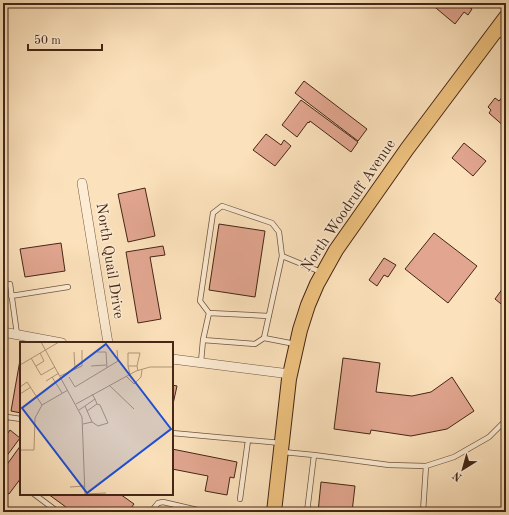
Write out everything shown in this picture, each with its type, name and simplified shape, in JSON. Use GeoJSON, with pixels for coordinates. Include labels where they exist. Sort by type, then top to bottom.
{"type":"FeatureCollection","features":[{"type":"Feature","properties":{"kind":"main road","name":"North Woodruff Avenue"},"geometry":{"type":"LineString","coordinates":[[274,512],[290,374],[300,330],[308,305],[322,273],[336,250],[407,149],[501,34],[506,17]]}},
{"type":"Feature","properties":{"kind":"street","name":"North Quail Drive"},"geometry":{"type":"LineString","coordinates":[[82,183],[108,342]]}},
{"type":"Feature","properties":{"kind":"street"},"geometry":{"type":"LineString","coordinates":[[3,332],[57,342]]}},
{"type":"Feature","properties":{"kind":"street"},"geometry":{"type":"LineString","coordinates":[[173,359],[290,374]]}},
{"type":"Feature","properties":{"kind":"lane"},"geometry":{"type":"LineString","coordinates":[[200,362],[204,340],[209,313],[200,301],[213,213],[222,206],[272,223],[278,232],[282,256],[264,338],[255,344],[204,340]]}},
{"type":"Feature","properties":{"kind":"lane"},"geometry":{"type":"LineString","coordinates":[[282,256],[322,273]]}},
{"type":"Feature","properties":{"kind":"lane"},"geometry":{"type":"LineString","coordinates":[[3,285],[10,284],[17,334]]}},
{"type":"Feature","properties":{"kind":"lane"},"geometry":{"type":"LineString","coordinates":[[12,296],[68,287]]}},
{"type":"Feature","properties":{"kind":"lane"},"geometry":{"type":"LineString","coordinates":[[209,313],[269,316]]}},
{"type":"Feature","properties":{"kind":"lane"},"geometry":{"type":"LineString","coordinates":[[264,338],[297,344]]}},
{"type":"Feature","properties":{"kind":"lane"},"geometry":{"type":"LineString","coordinates":[[3,423],[7,417],[20,419]]}},
{"type":"Feature","properties":{"kind":"lane"},"geometry":{"type":"LineString","coordinates":[[173,433],[248,440],[314,455],[389,465],[426,466],[454,457],[489,437],[506,420]]}},
{"type":"Feature","properties":{"kind":"lane"},"geometry":{"type":"LineString","coordinates":[[240,499],[248,440]]}},
{"type":"Feature","properties":{"kind":"lane"},"geometry":{"type":"LineString","coordinates":[[307,512],[314,455]]}},
{"type":"Feature","properties":{"kind":"lane"},"geometry":{"type":"LineString","coordinates":[[423,512],[426,466]]}},
{"type":"Feature","properties":{"kind":"lane"},"geometry":{"type":"LineString","coordinates":[[35,495],[58,512]]}},
{"type":"Feature","properties":{"kind":"lane"},"geometry":{"type":"LineString","coordinates":[[151,512],[158,502],[164,502],[196,511],[206,512]]}},
{"type":"Feature","properties":{"kind":"building"},"geometry":{"type":"Polygon","coordinates":[[[430,3],[472,3],[469,7],[472,9],[468,15],[464,12],[455,24],[430,3]]]}},
{"type":"Feature","properties":{"kind":"building"},"geometry":{"type":"Polygon","coordinates":[[[304,81],[367,129],[358,141],[295,93],[304,81]]]}},
{"type":"Feature","properties":{"kind":"building"},"geometry":{"type":"Polygon","coordinates":[[[506,93],[506,128],[489,113],[491,110],[488,107],[495,98],[499,101],[506,93]]]}},
{"type":"Feature","properties":{"kind":"building"},"geometry":{"type":"Polygon","coordinates":[[[301,100],[358,142],[351,152],[310,121],[297,137],[282,125],[301,100]]]}},
{"type":"Feature","properties":{"kind":"building"},"geometry":{"type":"Polygon","coordinates":[[[266,134],[281,145],[284,140],[291,146],[275,166],[253,150],[266,134]]]}},
{"type":"Feature","properties":{"kind":"building"},"geometry":{"type":"Polygon","coordinates":[[[464,143],[486,161],[473,176],[452,158],[464,143]]]}},
{"type":"Feature","properties":{"kind":"building"},"geometry":{"type":"Polygon","coordinates":[[[145,188],[155,236],[128,242],[118,194],[145,188]]]}},
{"type":"Feature","properties":{"kind":"building"},"geometry":{"type":"Polygon","coordinates":[[[219,224],[265,231],[255,297],[209,290],[219,224]]]}},
{"type":"Feature","properties":{"kind":"building"},"geometry":{"type":"Polygon","coordinates":[[[434,233],[477,266],[448,303],[405,269],[434,233]]]}},
{"type":"Feature","properties":{"kind":"building"},"geometry":{"type":"Polygon","coordinates":[[[61,243],[65,271],[25,277],[20,249],[61,243]]]}},
{"type":"Feature","properties":{"kind":"building"},"geometry":{"type":"Polygon","coordinates":[[[163,246],[165,255],[150,257],[161,319],[138,323],[126,252],[163,246]]]}},
{"type":"Feature","properties":{"kind":"building"},"geometry":{"type":"Polygon","coordinates":[[[384,258],[396,265],[388,277],[384,275],[377,286],[369,280],[384,258]]]}},
{"type":"Feature","properties":{"kind":"building"},"geometry":{"type":"Polygon","coordinates":[[[506,284],[506,308],[495,299],[506,284]]]}},
{"type":"Feature","properties":{"kind":"building"},"geometry":{"type":"Polygon","coordinates":[[[343,358],[380,363],[376,392],[412,396],[431,392],[452,377],[474,411],[447,429],[411,436],[371,430],[370,434],[334,429],[343,358]]]}},
{"type":"Feature","properties":{"kind":"building"},"geometry":{"type":"Polygon","coordinates":[[[20,360],[20,413],[11,411],[20,360]]]}},
{"type":"Feature","properties":{"kind":"building"},"geometry":{"type":"Polygon","coordinates":[[[173,385],[177,386],[173,404],[173,385]]]}},
{"type":"Feature","properties":{"kind":"building"},"geometry":{"type":"Polygon","coordinates":[[[10,430],[20,438],[3,461],[3,440],[10,430]]]}},
{"type":"Feature","properties":{"kind":"building"},"geometry":{"type":"Polygon","coordinates":[[[20,446],[20,479],[9,494],[3,490],[3,470],[20,446]]]}},
{"type":"Feature","properties":{"kind":"building"},"geometry":{"type":"Polygon","coordinates":[[[173,449],[237,462],[234,478],[230,477],[227,495],[205,491],[208,476],[173,469],[173,449]]]}},
{"type":"Feature","properties":{"kind":"building"},"geometry":{"type":"Polygon","coordinates":[[[321,482],[355,486],[352,512],[318,512],[321,482]]]}},
{"type":"Feature","properties":{"kind":"building"},"geometry":{"type":"Polygon","coordinates":[[[49,495],[121,495],[134,504],[128,512],[69,512],[70,510],[49,495]]]}}]}
